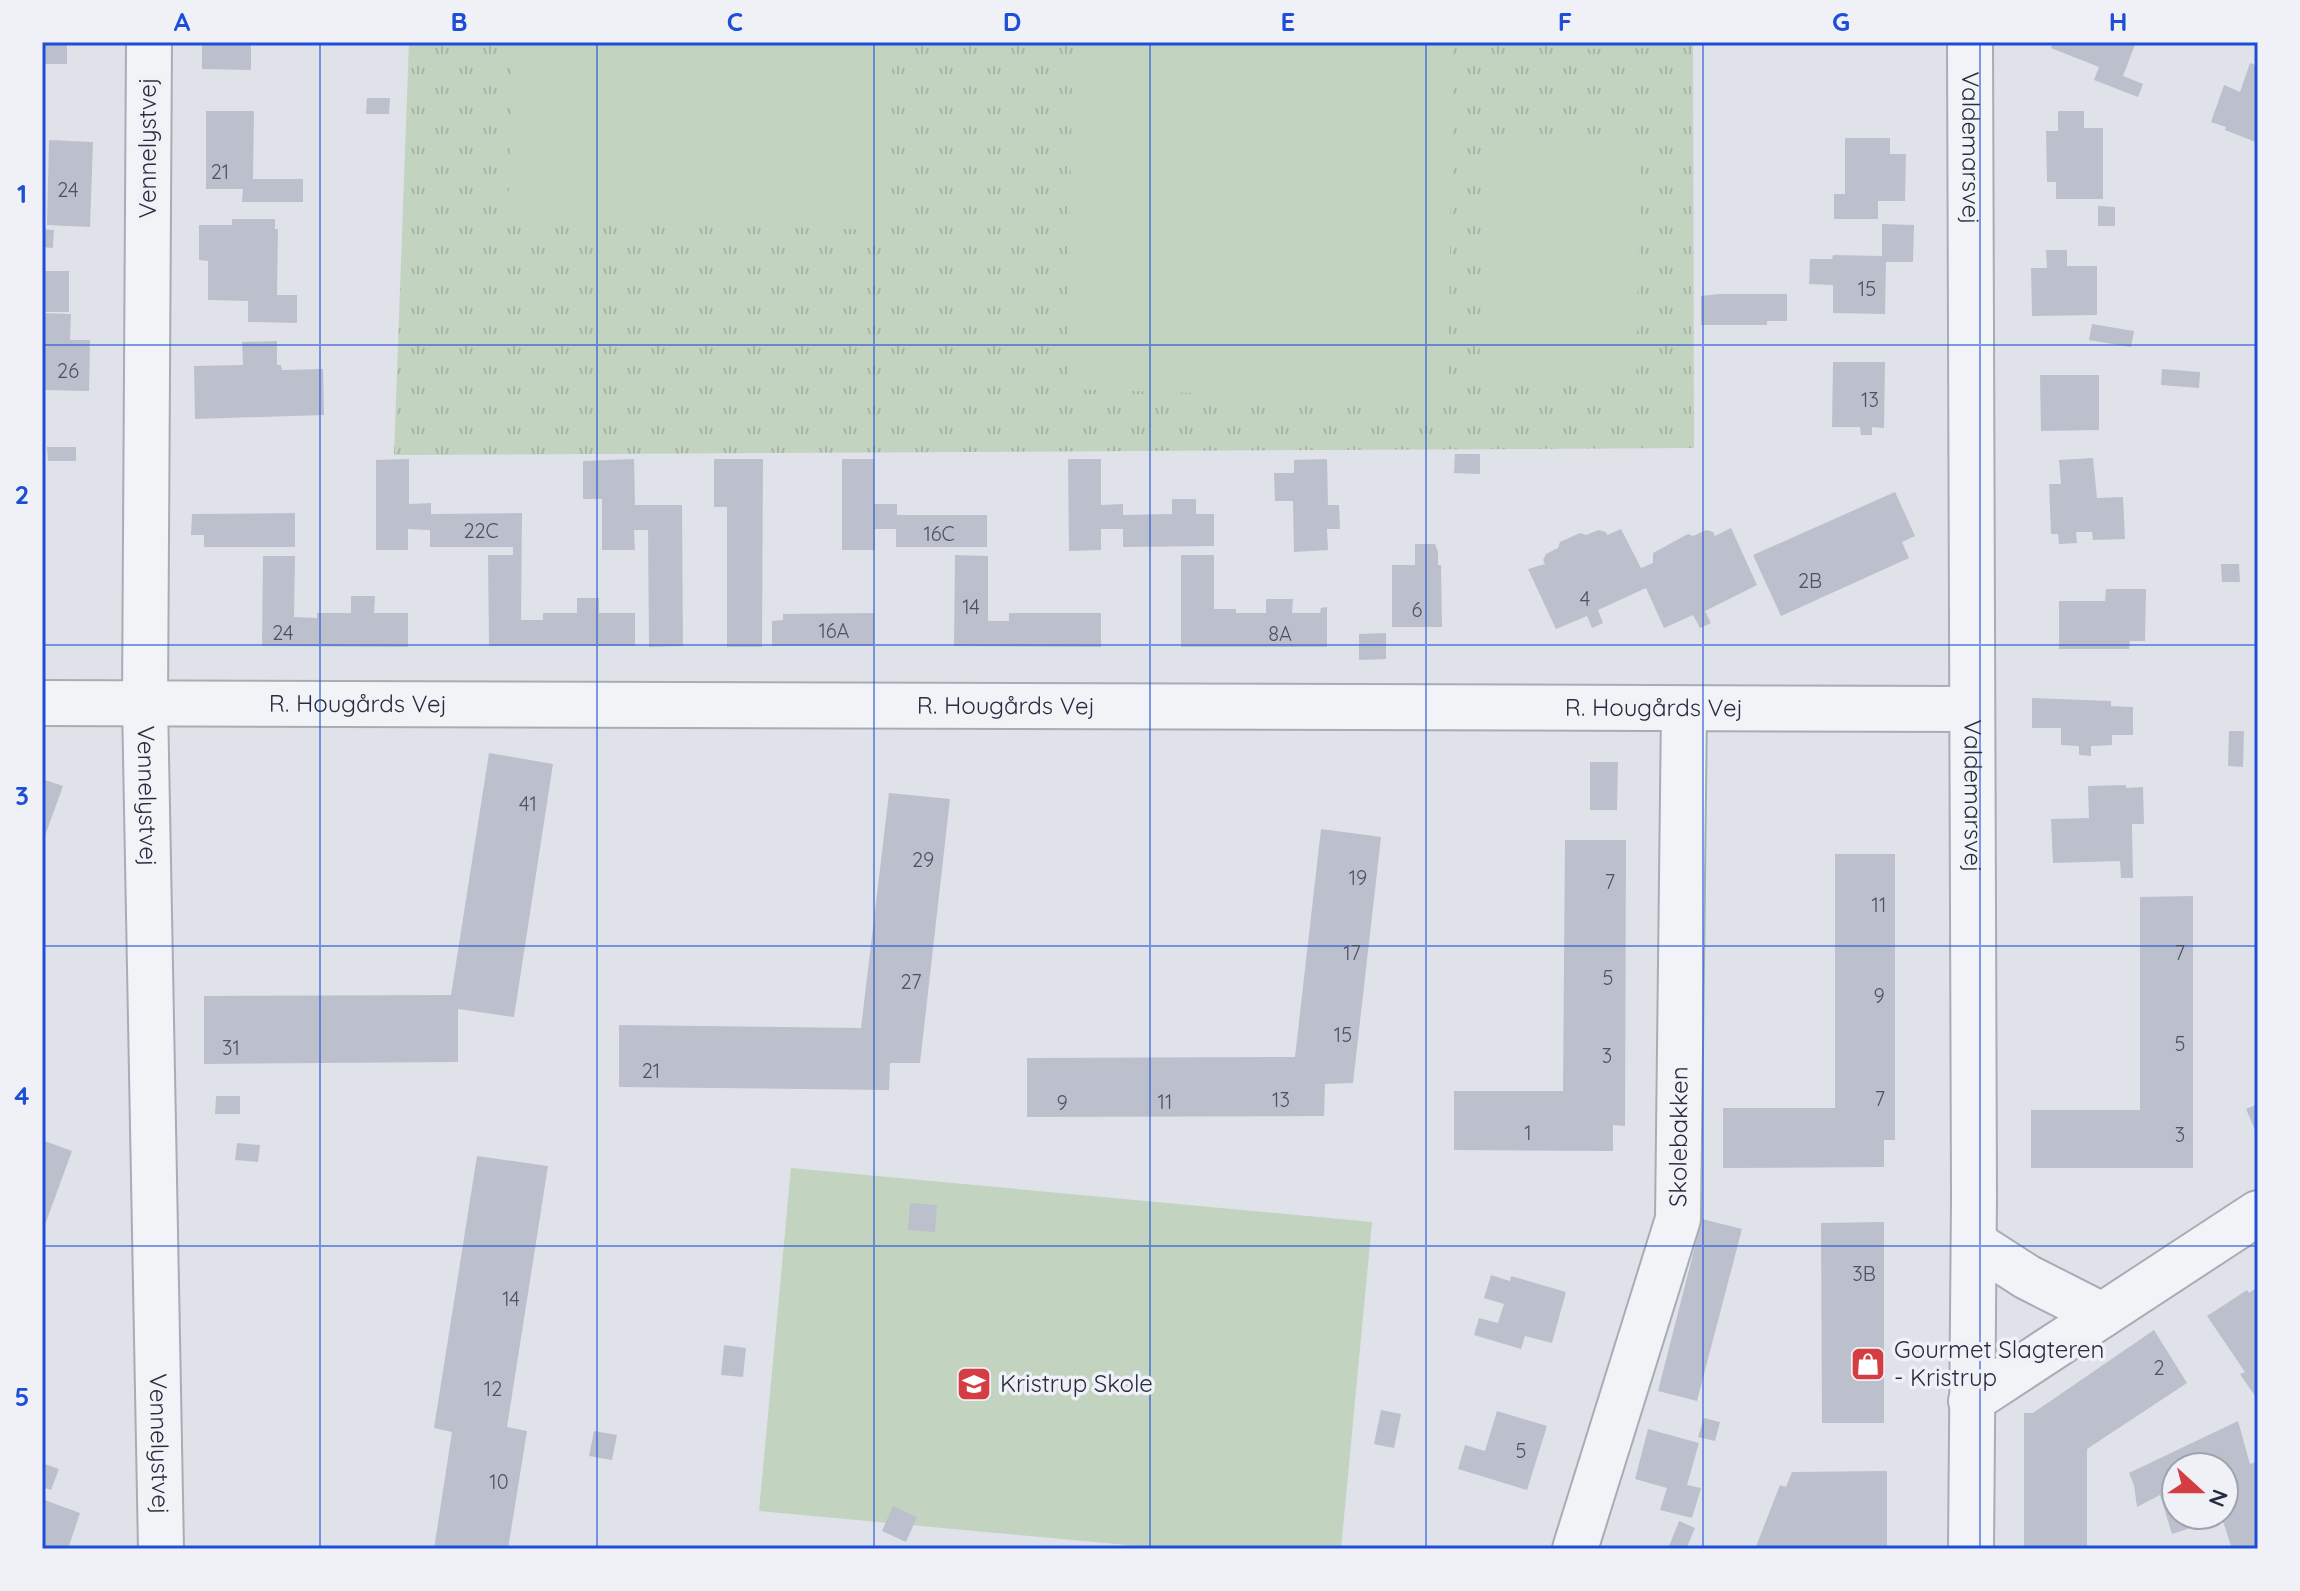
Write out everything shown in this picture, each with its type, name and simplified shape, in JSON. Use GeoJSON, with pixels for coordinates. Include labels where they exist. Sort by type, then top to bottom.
{"type":"FeatureCollection","features":[{"type":"Feature","properties":{"kind":"street","name":"Vennelystvej"},"geometry":{"type":"LineString","coordinates":[[149,42],[145,703],[161,1549]]}},
{"type":"Feature","properties":{"kind":"street","name":"Valdemarsvej"},"geometry":{"type":"LineString","coordinates":[[1970,42],[1974,1243],[1971,1549]]}},
{"type":"Feature","properties":{"kind":"street","name":"R. Hougårds Vej"},"geometry":{"type":"LineString","coordinates":[[42,703],[1972,709]]}},
{"type":"Feature","properties":{"kind":"street","name":"Skolebakken"},"geometry":{"type":"LineString","coordinates":[[1575,1549],[1678,1219],[1684,709]]}},
{"type":"Feature","properties":{"kind":"street"},"geometry":{"type":"LineString","coordinates":[[1971,1401],[2258,1213]]}},
{"type":"Feature","properties":{"kind":"street"},"geometry":{"type":"LineString","coordinates":[[1974,1243],[2027,1277],[2102,1315]]}},
{"type":"Feature","properties":{"kind":"green space"},"geometry":{"type":"Polygon","coordinates":[[[409,42],[1693,42],[1694,448],[394,455],[409,42]]]}},
{"type":"Feature","properties":{"kind":"green space"},"geometry":{"type":"Polygon","coordinates":[[[513,42],[893,42],[888,230],[508,220],[513,42]]]}},
{"type":"Feature","properties":{"kind":"green space"},"geometry":{"type":"Polygon","coordinates":[[[1073,42],[1453,42],[1448,401],[1067,389],[1073,42]]]}},
{"type":"Feature","properties":{"kind":"green space"},"geometry":{"type":"Polygon","coordinates":[[[1566,42],[1668,42],[1668,48],[1567,49],[1566,42]]]}},
{"type":"Feature","properties":{"kind":"green space"},"geometry":{"type":"Polygon","coordinates":[[[1484,143],[1640,146],[1636,383],[1479,381],[1484,143]]]}},
{"type":"Feature","properties":{"kind":"green space","name":"Kristrup Skole"},"geometry":{"type":"Polygon","coordinates":[[[791,1168],[1372,1222],[1341,1549],[1170,1549],[759,1511],[791,1168]]]}},
{"type":"Feature","properties":{"kind":"building"},"geometry":{"type":"Polygon","coordinates":[[[42,42],[67,42],[67,64],[42,64],[42,42]]]}},
{"type":"Feature","properties":{"kind":"building"},"geometry":{"type":"Polygon","coordinates":[[[202,42],[251,42],[251,70],[202,69],[202,42]]]}},
{"type":"Feature","properties":{"kind":"building"},"geometry":{"type":"Polygon","coordinates":[[[2053,42],[2136,42],[2123,76],[2143,84],[2138,97],[2094,80],[2099,67],[2051,48],[2053,42]]]}},
{"type":"Feature","properties":{"kind":"building"},"geometry":{"type":"Polygon","coordinates":[[[2250,63],[2258,66],[2258,143],[2211,122],[2224,85],[2240,92],[2250,63]]]}},
{"type":"Feature","properties":{"kind":"building"},"geometry":{"type":"Polygon","coordinates":[[[367,98],[390,98],[389,114],[366,114],[367,98]]]}},
{"type":"Feature","properties":{"kind":"building"},"geometry":{"type":"Polygon","coordinates":[[[206,111],[254,111],[253,179],[303,179],[303,202],[242,202],[243,189],[206,189],[206,111]]]}},
{"type":"Feature","properties":{"kind":"building"},"geometry":{"type":"Polygon","coordinates":[[[2058,111],[2084,111],[2084,128],[2103,128],[2103,199],[2056,199],[2056,182],[2047,182],[2046,131],[2058,131],[2058,111]]]}},
{"type":"Feature","properties":{"kind":"building"},"geometry":{"type":"Polygon","coordinates":[[[1845,138],[1890,138],[1890,154],[1906,154],[1905,201],[1878,201],[1878,219],[1834,219],[1834,194],[1845,194],[1845,138]]]}},
{"type":"Feature","properties":{"kind":"building"},"geometry":{"type":"Polygon","coordinates":[[[49,140],[93,142],[90,227],[47,225],[49,140]]]}},
{"type":"Feature","properties":{"kind":"building"},"geometry":{"type":"Polygon","coordinates":[[[2098,206],[2115,207],[2115,226],[2098,226],[2098,206]]]}},
{"type":"Feature","properties":{"kind":"building"},"geometry":{"type":"Polygon","coordinates":[[[232,219],[275,219],[275,229],[278,229],[277,295],[297,295],[297,323],[248,322],[248,301],[208,300],[208,261],[199,260],[199,225],[232,225],[232,219]]]}},
{"type":"Feature","properties":{"kind":"building"},"geometry":{"type":"Polygon","coordinates":[[[1882,224],[1914,225],[1913,262],[1886,262],[1885,314],[1833,313],[1833,285],[1809,284],[1810,259],[1832,259],[1833,255],[1882,256],[1882,224]]]}},
{"type":"Feature","properties":{"kind":"building"},"geometry":{"type":"Polygon","coordinates":[[[42,229],[54,230],[53,248],[42,247],[42,229]]]}},
{"type":"Feature","properties":{"kind":"building"},"geometry":{"type":"Polygon","coordinates":[[[2046,250],[2067,250],[2067,266],[2097,266],[2097,315],[2032,316],[2031,268],[2047,268],[2046,250]]]}},
{"type":"Feature","properties":{"kind":"building"},"geometry":{"type":"Polygon","coordinates":[[[42,271],[69,271],[69,312],[42,312],[42,271]]]}},
{"type":"Feature","properties":{"kind":"building"},"geometry":{"type":"Polygon","coordinates":[[[1787,294],[1787,321],[1767,321],[1767,325],[1701,325],[1701,296],[1787,294]]]}},
{"type":"Feature","properties":{"kind":"building"},"geometry":{"type":"Polygon","coordinates":[[[42,313],[71,314],[70,340],[90,340],[89,391],[42,390],[42,313]]]}},
{"type":"Feature","properties":{"kind":"building"},"geometry":{"type":"Polygon","coordinates":[[[2092,324],[2134,331],[2131,347],[2089,340],[2092,324]]]}},
{"type":"Feature","properties":{"kind":"building"},"geometry":{"type":"Polygon","coordinates":[[[277,341],[277,365],[281,365],[282,370],[323,369],[324,415],[195,419],[194,366],[243,365],[242,342],[277,341]]]}},
{"type":"Feature","properties":{"kind":"building"},"geometry":{"type":"Polygon","coordinates":[[[1833,362],[1885,362],[1884,428],[1872,427],[1872,435],[1861,435],[1860,427],[1832,427],[1833,362]]]}},
{"type":"Feature","properties":{"kind":"building"},"geometry":{"type":"Polygon","coordinates":[[[2162,369],[2200,372],[2199,388],[2161,385],[2162,369]]]}},
{"type":"Feature","properties":{"kind":"building"},"geometry":{"type":"Polygon","coordinates":[[[2040,375],[2099,375],[2099,430],[2041,431],[2040,375]]]}},
{"type":"Feature","properties":{"kind":"building"},"geometry":{"type":"Polygon","coordinates":[[[47,447],[76,447],[76,461],[48,461],[47,447]]]}},
{"type":"Feature","properties":{"kind":"building"},"geometry":{"type":"Polygon","coordinates":[[[1455,454],[1480,454],[1480,474],[1454,473],[1455,454]]]}},
{"type":"Feature","properties":{"kind":"building"},"geometry":{"type":"Polygon","coordinates":[[[2093,458],[2097,498],[2123,497],[2125,539],[2093,540],[2092,532],[2076,532],[2077,543],[2059,544],[2058,534],[2051,534],[2049,484],[2061,484],[2059,460],[2093,458]]]}},
{"type":"Feature","properties":{"kind":"building"},"geometry":{"type":"Polygon","coordinates":[[[409,459],[409,504],[431,503],[431,514],[522,513],[521,620],[543,620],[543,613],[577,613],[577,598],[599,598],[599,613],[635,613],[635,646],[489,646],[488,555],[513,555],[513,547],[430,547],[430,530],[408,529],[408,550],[376,550],[376,460],[409,459]]]}},
{"type":"Feature","properties":{"kind":"building"},"geometry":{"type":"Polygon","coordinates":[[[634,459],[635,505],[682,505],[683,646],[649,647],[648,530],[634,530],[635,550],[602,550],[602,499],[583,499],[583,461],[634,459]]]}},
{"type":"Feature","properties":{"kind":"building"},"geometry":{"type":"Polygon","coordinates":[[[714,459],[763,459],[762,647],[727,647],[727,507],[714,507],[714,459]]]}},
{"type":"Feature","properties":{"kind":"building"},"geometry":{"type":"Polygon","coordinates":[[[842,459],[874,459],[874,504],[897,504],[897,515],[987,515],[987,547],[896,547],[896,529],[875,529],[875,550],[842,550],[842,459]]]}},
{"type":"Feature","properties":{"kind":"building"},"geometry":{"type":"Polygon","coordinates":[[[1068,459],[1101,459],[1101,505],[1123,504],[1123,515],[1172,514],[1172,499],[1196,499],[1196,514],[1214,514],[1214,546],[1123,547],[1123,529],[1101,529],[1101,550],[1069,551],[1068,459]]]}},
{"type":"Feature","properties":{"kind":"building"},"geometry":{"type":"Polygon","coordinates":[[[1327,459],[1328,505],[1339,505],[1340,529],[1327,529],[1328,550],[1294,552],[1293,501],[1275,501],[1274,473],[1294,473],[1294,460],[1327,459]]]}},
{"type":"Feature","properties":{"kind":"building"},"geometry":{"type":"Polygon","coordinates":[[[1895,492],[1915,536],[1902,542],[1909,558],[1781,616],[1753,555],[1895,492]]]}},
{"type":"Feature","properties":{"kind":"building"},"geometry":{"type":"Polygon","coordinates":[[[295,513],[295,547],[204,547],[204,535],[191,535],[192,514],[295,513]]]}},
{"type":"Feature","properties":{"kind":"building"},"geometry":{"type":"Polygon","coordinates":[[[1731,528],[1757,585],[1705,611],[1711,623],[1700,628],[1693,615],[1664,628],[1646,588],[1598,610],[1603,623],[1592,628],[1587,616],[1556,629],[1528,569],[1545,564],[1546,554],[1558,548],[1560,542],[1580,533],[1586,535],[1599,530],[1607,535],[1621,529],[1641,568],[1653,563],[1653,553],[1688,534],[1693,536],[1706,530],[1715,536],[1731,528]]]}},
{"type":"Feature","properties":{"kind":"building"},"geometry":{"type":"Polygon","coordinates":[[[1415,544],[1435,544],[1438,552],[1442,627],[1392,627],[1392,565],[1415,565],[1415,544]]]}},
{"type":"Feature","properties":{"kind":"building"},"geometry":{"type":"Polygon","coordinates":[[[955,555],[988,556],[988,621],[1009,621],[1009,613],[1101,613],[1101,647],[954,646],[955,555]]]}},
{"type":"Feature","properties":{"kind":"building"},"geometry":{"type":"Polygon","coordinates":[[[1181,555],[1214,555],[1214,609],[1266,613],[1266,599],[1293,599],[1292,613],[1320,613],[1321,608],[1327,607],[1327,647],[1181,647],[1181,555]]]}},
{"type":"Feature","properties":{"kind":"building"},"geometry":{"type":"Polygon","coordinates":[[[263,556],[295,556],[294,617],[317,618],[317,613],[351,613],[351,596],[375,596],[374,613],[408,613],[408,647],[262,646],[263,556]]]}},
{"type":"Feature","properties":{"kind":"building"},"geometry":{"type":"Polygon","coordinates":[[[2221,564],[2239,564],[2240,582],[2222,582],[2221,564]]]}},
{"type":"Feature","properties":{"kind":"building"},"geometry":{"type":"Polygon","coordinates":[[[2106,589],[2146,589],[2145,641],[2130,641],[2129,649],[2059,649],[2059,601],[2105,601],[2106,589]]]}},
{"type":"Feature","properties":{"kind":"building"},"geometry":{"type":"Polygon","coordinates":[[[874,613],[874,646],[772,646],[772,621],[783,620],[783,614],[874,613]]]}},
{"type":"Feature","properties":{"kind":"building"},"geometry":{"type":"Polygon","coordinates":[[[1386,633],[1386,659],[1359,660],[1359,634],[1386,633]]]}},
{"type":"Feature","properties":{"kind":"building"},"geometry":{"type":"Polygon","coordinates":[[[2032,698],[2111,701],[2111,706],[2133,707],[2133,735],[2112,735],[2112,745],[2091,746],[2091,756],[2079,755],[2079,746],[2061,745],[2061,728],[2032,728],[2032,698]]]}},
{"type":"Feature","properties":{"kind":"building"},"geometry":{"type":"Polygon","coordinates":[[[2229,731],[2244,731],[2243,767],[2228,766],[2229,731]]]}},
{"type":"Feature","properties":{"kind":"building"},"geometry":{"type":"Polygon","coordinates":[[[489,753],[553,764],[514,1017],[458,1009],[458,1062],[204,1064],[204,996],[451,995],[489,753]]]}},
{"type":"Feature","properties":{"kind":"building"},"geometry":{"type":"Polygon","coordinates":[[[1590,762],[1618,762],[1617,810],[1590,810],[1590,762]]]}},
{"type":"Feature","properties":{"kind":"building"},"geometry":{"type":"Polygon","coordinates":[[[42,779],[63,786],[42,844],[42,779]]]}},
{"type":"Feature","properties":{"kind":"building"},"geometry":{"type":"Polygon","coordinates":[[[2126,785],[2126,788],[2143,787],[2144,824],[2132,824],[2133,878],[2121,878],[2120,861],[2053,863],[2051,819],[2089,818],[2088,786],[2126,785]]]}},
{"type":"Feature","properties":{"kind":"building"},"geometry":{"type":"Polygon","coordinates":[[[889,793],[950,799],[920,1063],[890,1063],[889,1090],[619,1087],[619,1025],[861,1028],[889,793]]]}},
{"type":"Feature","properties":{"kind":"building"},"geometry":{"type":"Polygon","coordinates":[[[1321,829],[1381,837],[1353,1083],[1325,1084],[1324,1116],[1027,1117],[1027,1058],[1295,1057],[1321,829]]]}},
{"type":"Feature","properties":{"kind":"building"},"geometry":{"type":"Polygon","coordinates":[[[1565,840],[1626,840],[1625,1126],[1613,1125],[1613,1151],[1454,1150],[1454,1091],[1563,1091],[1565,840]]]}},
{"type":"Feature","properties":{"kind":"building"},"geometry":{"type":"Polygon","coordinates":[[[1835,854],[1895,854],[1895,1140],[1884,1140],[1884,1167],[1723,1168],[1723,1108],[1835,1108],[1835,854]]]}},
{"type":"Feature","properties":{"kind":"building"},"geometry":{"type":"Polygon","coordinates":[[[2193,896],[2193,1168],[2031,1168],[2031,1110],[2140,1110],[2140,897],[2193,896]]]}},
{"type":"Feature","properties":{"kind":"building"},"geometry":{"type":"Polygon","coordinates":[[[216,1096],[240,1096],[240,1114],[215,1114],[216,1096]]]}},
{"type":"Feature","properties":{"kind":"building"},"geometry":{"type":"Polygon","coordinates":[[[2258,1104],[2258,1137],[2246,1109],[2258,1104]]]}},
{"type":"Feature","properties":{"kind":"building"},"geometry":{"type":"Polygon","coordinates":[[[42,1140],[72,1151],[42,1233],[42,1140]]]}},
{"type":"Feature","properties":{"kind":"building"},"geometry":{"type":"Polygon","coordinates":[[[237,1143],[260,1145],[258,1162],[235,1160],[237,1143]]]}},
{"type":"Feature","properties":{"kind":"building"},"geometry":{"type":"Polygon","coordinates":[[[477,1156],[548,1166],[507,1427],[527,1431],[508,1549],[434,1549],[452,1432],[434,1428],[477,1156]]]}},
{"type":"Feature","properties":{"kind":"building"},"geometry":{"type":"Polygon","coordinates":[[[910,1203],[937,1205],[935,1232],[908,1230],[910,1203]]]}},
{"type":"Feature","properties":{"kind":"building"},"geometry":{"type":"Polygon","coordinates":[[[1702,1219],[1742,1229],[1697,1401],[1658,1391],[1702,1219]]]}},
{"type":"Feature","properties":{"kind":"building"},"geometry":{"type":"Polygon","coordinates":[[[1884,1222],[1884,1423],[1822,1423],[1821,1223],[1884,1222]]]}},
{"type":"Feature","properties":{"kind":"building"},"geometry":{"type":"Polygon","coordinates":[[[1491,1275],[1510,1281],[1511,1276],[1566,1292],[1552,1343],[1525,1336],[1521,1349],[1474,1335],[1479,1318],[1498,1323],[1504,1304],[1484,1298],[1491,1275]]]}},
{"type":"Feature","properties":{"kind":"building"},"geometry":{"type":"Polygon","coordinates":[[[2258,1287],[2258,1394],[2255,1396],[2240,1374],[2245,1372],[2207,1316],[2247,1290],[2249,1293],[2258,1287]]]}},
{"type":"Feature","properties":{"kind":"building"},"geometry":{"type":"Polygon","coordinates":[[[2154,1330],[2187,1383],[2087,1449],[2087,1549],[2024,1549],[2024,1413],[2033,1413],[2154,1330]]]}},
{"type":"Feature","properties":{"kind":"building"},"geometry":{"type":"Polygon","coordinates":[[[724,1345],[746,1348],[743,1377],[721,1375],[724,1345]]]}},
{"type":"Feature","properties":{"kind":"building"},"geometry":{"type":"Polygon","coordinates":[[[1381,1410],[1401,1414],[1394,1448],[1374,1444],[1381,1410]]]}},
{"type":"Feature","properties":{"kind":"building"},"geometry":{"type":"Polygon","coordinates":[[[1497,1411],[1547,1426],[1527,1490],[1458,1469],[1465,1445],[1485,1451],[1497,1411]]]}},
{"type":"Feature","properties":{"kind":"building"},"geometry":{"type":"Polygon","coordinates":[[[1704,1418],[1720,1422],[1715,1441],[1698,1437],[1704,1418]]]}},
{"type":"Feature","properties":{"kind":"building"},"geometry":{"type":"Polygon","coordinates":[[[2238,1421],[2250,1464],[2258,1461],[2258,1545],[2232,1549],[2226,1531],[2240,1531],[2240,1451],[2175,1451],[2238,1421]]]}},
{"type":"Feature","properties":{"kind":"building"},"geometry":{"type":"Polygon","coordinates":[[[1648,1429],[1699,1443],[1687,1485],[1701,1488],[1692,1518],[1660,1510],[1667,1488],[1635,1479],[1648,1429]]]}},
{"type":"Feature","properties":{"kind":"building"},"geometry":{"type":"Polygon","coordinates":[[[594,1431],[617,1435],[612,1460],[589,1456],[594,1431]]]}},
{"type":"Feature","properties":{"kind":"building"},"geometry":{"type":"Polygon","coordinates":[[[2160,1458],[2160,1495],[2137,1507],[2129,1473],[2160,1458]]]}},
{"type":"Feature","properties":{"kind":"building"},"geometry":{"type":"Polygon","coordinates":[[[42,1463],[59,1469],[51,1490],[42,1487],[42,1463]]]}},
{"type":"Feature","properties":{"kind":"building"},"geometry":{"type":"Polygon","coordinates":[[[1887,1471],[1887,1549],[1755,1549],[1780,1485],[1786,1487],[1792,1472],[1887,1471]]]}},
{"type":"Feature","properties":{"kind":"building"},"geometry":{"type":"Polygon","coordinates":[[[42,1499],[80,1513],[68,1549],[42,1549],[42,1499]]]}},
{"type":"Feature","properties":{"kind":"building"},"geometry":{"type":"Polygon","coordinates":[[[893,1506],[917,1517],[906,1542],[882,1531],[893,1506]]]}},
{"type":"Feature","properties":{"kind":"building"},"geometry":{"type":"Polygon","coordinates":[[[1679,1521],[1695,1528],[1686,1549],[1668,1549],[1679,1521]]]}},
{"type":"Feature","properties":{"kind":"place","name":"Gourmet Slagteren - Kristrup"},"geometry":{"type":"Point","coordinates":[1868,1364]}},
{"type":"Feature","properties":{"kind":"place","name":"Kristrup Skole"},"geometry":{"type":"Point","coordinates":[974,1384]}}]}
